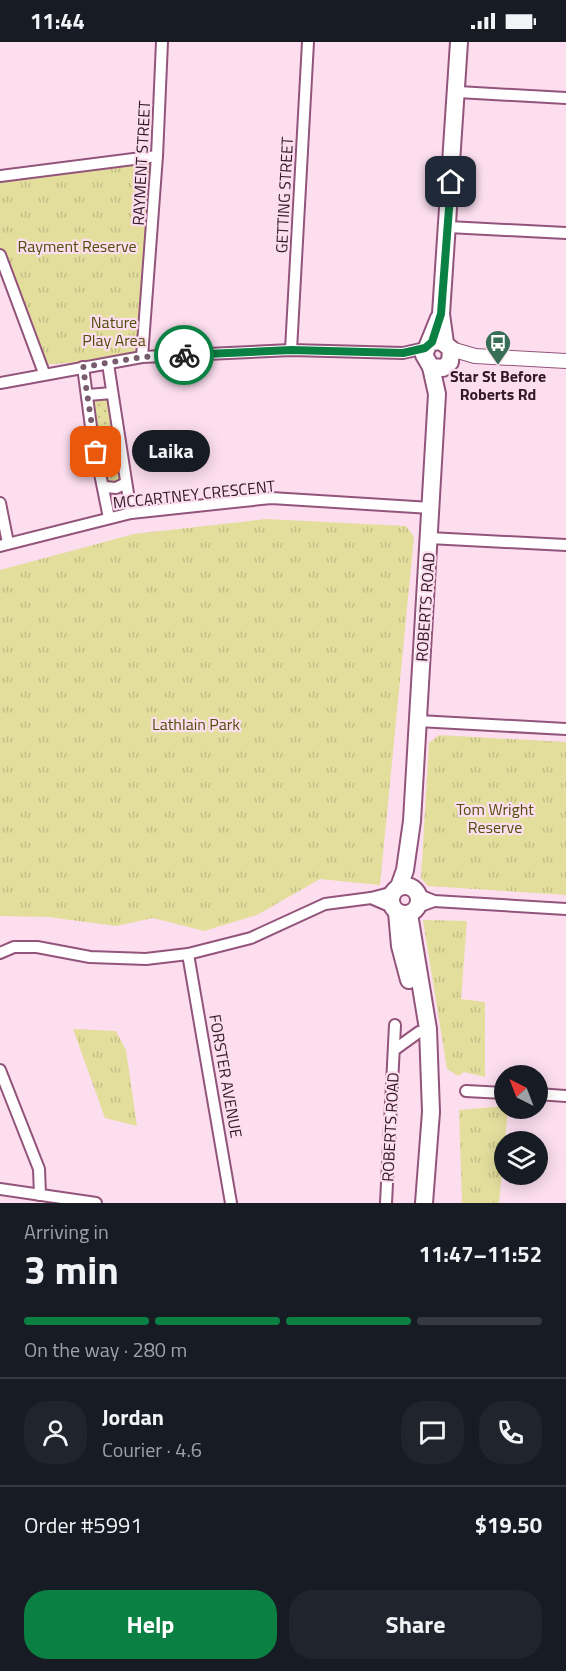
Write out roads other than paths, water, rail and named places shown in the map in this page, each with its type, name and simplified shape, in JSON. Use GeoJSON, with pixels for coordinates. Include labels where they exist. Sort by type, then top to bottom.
{"type":"FeatureCollection","features":[{"type":"Feature","properties":{"kind":"main road","name":"ROBERTS ROAD"},"geometry":{"type":"LineString","coordinates":[[424,1203],[431,1112],[427,1057],[428,1029],[406,901],[405,870],[412,821],[438,355],[458,92],[459,42]]}},
{"type":"Feature","properties":{"kind":"main road","name":"ROBERTS ROAD"},"geometry":{"type":"LineString","coordinates":[[406,901],[400,946],[419,1032],[427,1057]]}},
{"type":"Feature","properties":{"kind":"street","name":"RAYMENT STREET"},"geometry":{"type":"LineString","coordinates":[[142,357],[157,156],[162,42]]}},
{"type":"Feature","properties":{"kind":"street","name":"GETTING STREET"},"geometry":{"type":"LineString","coordinates":[[291,350],[308,42]]}},
{"type":"Feature","properties":{"kind":"street"},"geometry":{"type":"LineString","coordinates":[[458,92],[566,98]]}},
{"type":"Feature","properties":{"kind":"street"},"geometry":{"type":"LineString","coordinates":[[0,176],[157,156]]}},
{"type":"Feature","properties":{"kind":"street"},"geometry":{"type":"LineString","coordinates":[[448,227],[566,233]]}},
{"type":"Feature","properties":{"kind":"street"},"geometry":{"type":"LineString","coordinates":[[0,255],[44,373]]}},
{"type":"Feature","properties":{"kind":"street"},"geometry":{"type":"LineString","coordinates":[[0,383],[44,373],[142,357],[291,350],[566,361]]}},
{"type":"Feature","properties":{"kind":"street"},"geometry":{"type":"LineString","coordinates":[[108,364],[131,513]]}},
{"type":"Feature","properties":{"kind":"street"},"geometry":{"type":"LineString","coordinates":[[83,367],[92,434],[105,487],[109,518]]}},
{"type":"Feature","properties":{"kind":"street"},"geometry":{"type":"LineString","coordinates":[[88,395],[112,393]]}},
{"type":"Feature","properties":{"kind":"street"},"geometry":{"type":"LineString","coordinates":[[105,487],[116,488],[126,483]]}},
{"type":"Feature","properties":{"kind":"street","name":"MCCARTNEY CRESCENT"},"geometry":{"type":"LineString","coordinates":[[4,545],[131,513],[271,498],[431,508]]}},
{"type":"Feature","properties":{"kind":"street"},"geometry":{"type":"LineString","coordinates":[[0,503],[4,545]]}},
{"type":"Feature","properties":{"kind":"street"},"geometry":{"type":"LineString","coordinates":[[429,538],[566,545]]}},
{"type":"Feature","properties":{"kind":"street"},"geometry":{"type":"LineString","coordinates":[[418,721],[566,729]]}},
{"type":"Feature","properties":{"kind":"street"},"geometry":{"type":"LineString","coordinates":[[371,898],[406,901]]}},
{"type":"Feature","properties":{"kind":"street"},"geometry":{"type":"LineString","coordinates":[[0,952],[14,947],[36,947],[90,957],[146,959],[188,954],[251,938],[325,904],[371,898],[566,909]]}},
{"type":"Feature","properties":{"kind":"street","name":"FORSTER AVENUE"},"geometry":{"type":"LineString","coordinates":[[188,954],[231,1203]]}},
{"type":"Feature","properties":{"kind":"street","name":"ROBERTS ROAD"},"geometry":{"type":"LineString","coordinates":[[386,1203],[395,1025]]}},
{"type":"Feature","properties":{"kind":"street","name":"ROBERTS ROAD"},"geometry":{"type":"LineString","coordinates":[[394,1050],[419,1032]]}},
{"type":"Feature","properties":{"kind":"street"},"geometry":{"type":"LineString","coordinates":[[0,1070],[39,1169],[40,1196]]}},
{"type":"Feature","properties":{"kind":"street"},"geometry":{"type":"LineString","coordinates":[[466,1091],[494,1092]]}},
{"type":"Feature","properties":{"kind":"street"},"geometry":{"type":"LineString","coordinates":[[548,1095],[566,1096]]}},
{"type":"Feature","properties":{"kind":"street"},"geometry":{"type":"LineString","coordinates":[[0,1189],[96,1203]]}},
{"type":"Feature","properties":{"kind":"place","name":"Star St Before Roberts Rd"},"geometry":{"type":"Point","coordinates":[498,366]}},
{"type":"Feature","properties":{"kind":"place","name":"Laika"},"geometry":{"type":"Point","coordinates":[96,452]}},
{"type":"Feature","properties":{"kind":"park label","name":"Rayment Reserve"},"geometry":{"type":"Point","coordinates":[77,246]}},
{"type":"Feature","properties":{"kind":"park label","name":"Nature Play Area"},"geometry":{"type":"Point","coordinates":[114,331]}},
{"type":"Feature","properties":{"kind":"park label","name":"Lathlain Park"},"geometry":{"type":"Point","coordinates":[196,724]}},
{"type":"Feature","properties":{"kind":"park label","name":"Tom Wright Reserve"},"geometry":{"type":"Point","coordinates":[495,818]}}]}
